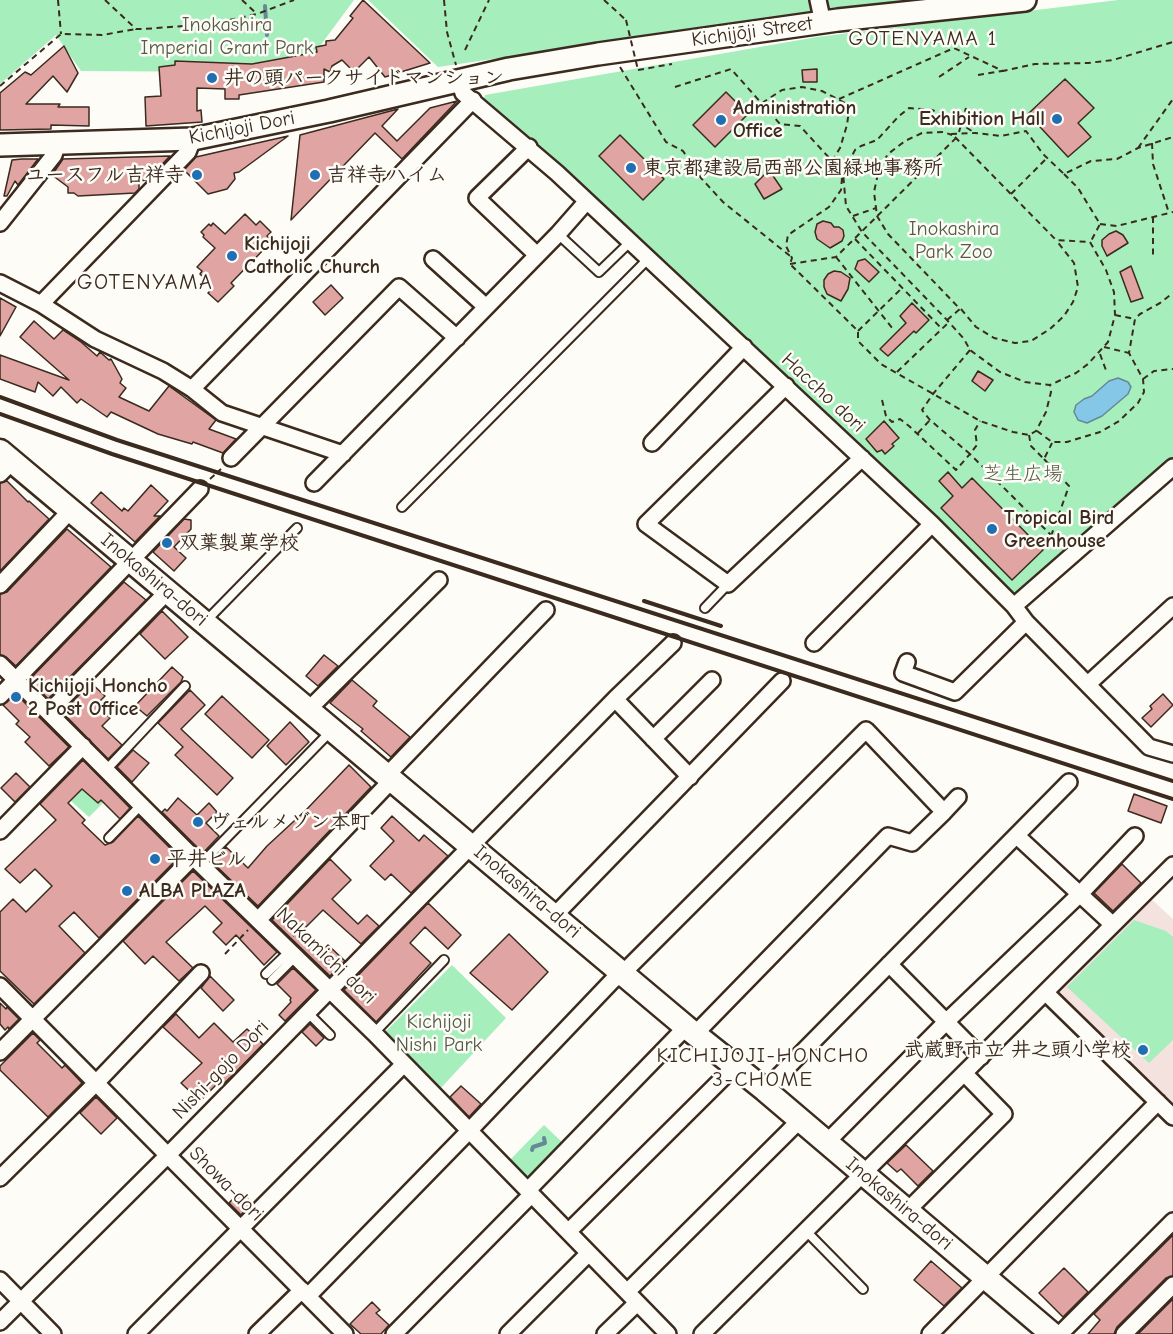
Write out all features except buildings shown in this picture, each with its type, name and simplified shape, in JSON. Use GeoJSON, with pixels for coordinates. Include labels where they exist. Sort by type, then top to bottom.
{"type":"FeatureCollection","features":[{"type":"Feature","properties":{"kind":"main road","name":"Kichijōji Street"},"geometry":{"type":"LineString","coordinates":[[459,80],[598,54],[823,22],[1025,0]]}},
{"type":"Feature","properties":{"kind":"main road","name":"Kichijoji Dori"},"geometry":{"type":"LineString","coordinates":[[0,145],[194,139],[329,111],[459,80]]}},
{"type":"Feature","properties":{"kind":"main road","name":"Inokashira-dori"},"geometry":{"type":"LineString","coordinates":[[4,462],[71,510],[691,1031],[765,1090],[1052,1334]]}},
{"type":"Feature","properties":{"kind":"street"},"geometry":{"type":"LineString","coordinates":[[818,0],[823,22]]}},
{"type":"Feature","properties":{"kind":"street","name":"Haccho dori"},"geometry":{"type":"LineString","coordinates":[[459,80],[464,93],[529,147],[932,524],[1149,747],[1173,754]]}},
{"type":"Feature","properties":{"kind":"street"},"geometry":{"type":"LineString","coordinates":[[192,389],[473,100]]}},
{"type":"Feature","properties":{"kind":"street"},"geometry":{"type":"LineString","coordinates":[[41,304],[188,152],[194,139]]}},
{"type":"Feature","properties":{"kind":"street"},"geometry":{"type":"LineString","coordinates":[[0,223],[54,154],[58,143]]}},
{"type":"Feature","properties":{"kind":"street"},"geometry":{"type":"LineString","coordinates":[[529,147],[477,198],[537,255]]}},
{"type":"Feature","properties":{"kind":"street"},"geometry":{"type":"LineString","coordinates":[[314,483],[558,234],[587,201]]}},
{"type":"Feature","properties":{"kind":"street"},"geometry":{"type":"LineString","coordinates":[[433,259],[485,306]]}},
{"type":"Feature","properties":{"kind":"street"},"geometry":{"type":"LineString","coordinates":[[0,283],[41,304],[95,339],[163,371],[192,389],[222,413],[343,454]]}},
{"type":"Feature","properties":{"kind":"street"},"geometry":{"type":"LineString","coordinates":[[231,458],[399,288],[457,338]]}},
{"type":"Feature","properties":{"kind":"street"},"geometry":{"type":"LineString","coordinates":[[652,443],[744,348]]}},
{"type":"Feature","properties":{"kind":"street"},"geometry":{"type":"LineString","coordinates":[[786,386],[646,524],[728,584],[862,458]]}},
{"type":"Feature","properties":{"kind":"street"},"geometry":{"type":"LineString","coordinates":[[1014,606],[1173,467]]}},
{"type":"Feature","properties":{"kind":"street"},"geometry":{"type":"LineString","coordinates":[[0,696],[200,489]]}},
{"type":"Feature","properties":{"kind":"street"},"geometry":{"type":"LineString","coordinates":[[0,585],[71,510]]}},
{"type":"Feature","properties":{"kind":"street"},"geometry":{"type":"LineString","coordinates":[[814,643],[932,524]]}},
{"type":"Feature","properties":{"kind":"street"},"geometry":{"type":"LineString","coordinates":[[308,710],[440,580]]}},
{"type":"Feature","properties":{"kind":"street"},"geometry":{"type":"LineString","coordinates":[[49,712],[168,591]]}},
{"type":"Feature","properties":{"kind":"street"},"geometry":{"type":"LineString","coordinates":[[1088,684],[1173,606]]}},
{"type":"Feature","properties":{"kind":"street"},"geometry":{"type":"LineString","coordinates":[[259,920],[386,786],[394,768],[546,610]]}},
{"type":"Feature","properties":{"kind":"street"},"geometry":{"type":"LineString","coordinates":[[907,662],[903,673],[955,692],[1026,622]]}},
{"type":"Feature","properties":{"kind":"street","name":"Nishi-gojo Dori"},"geometry":{"type":"LineString","coordinates":[[0,1322],[673,643]]}},
{"type":"Feature","properties":{"kind":"street","name":"Nakamichi dori"},"geometry":{"type":"LineString","coordinates":[[0,664],[197,861],[374,1033],[668,1334]]}},
{"type":"Feature","properties":{"kind":"street"},"geometry":{"type":"LineString","coordinates":[[652,739],[712,680]]}},
{"type":"Feature","properties":{"kind":"street"},"geometry":{"type":"LineString","coordinates":[[555,915],[782,681]]}},
{"type":"Feature","properties":{"kind":"street"},"geometry":{"type":"LineString","coordinates":[[615,699],[690,777]]}},
{"type":"Feature","properties":{"kind":"street"},"geometry":{"type":"LineString","coordinates":[[258,1334],[305,1293],[469,1131],[613,980],[623,974],[867,730],[944,812]]}},
{"type":"Feature","properties":{"kind":"street"},"geometry":{"type":"LineString","coordinates":[[0,831],[83,746]]}},
{"type":"Feature","properties":{"kind":"street"},"geometry":{"type":"LineString","coordinates":[[765,1090],[1069,782]]}},
{"type":"Feature","properties":{"kind":"street"},"geometry":{"type":"LineString","coordinates":[[394,1334],[530,1192],[888,836],[912,843],[958,797]]}},
{"type":"Feature","properties":{"kind":"street"},"geometry":{"type":"LineString","coordinates":[[1017,836],[1112,924]]}},
{"type":"Feature","properties":{"kind":"street"},"geometry":{"type":"LineString","coordinates":[[826,1143],[947,1021],[1080,894],[1135,836]]}},
{"type":"Feature","properties":{"kind":"street"},"geometry":{"type":"LineString","coordinates":[[0,1052],[197,861]]}},
{"type":"Feature","properties":{"kind":"street"},"geometry":{"type":"LineString","coordinates":[[702,1334],[1173,865]]}},
{"type":"Feature","properties":{"kind":"street"},"geometry":{"type":"LineString","coordinates":[[889,964],[981,1057]]}},
{"type":"Feature","properties":{"kind":"street"},"geometry":{"type":"LineString","coordinates":[[0,1178],[96,1083],[201,973]]}},
{"type":"Feature","properties":{"kind":"street","name":"Showa-dori"},"geometry":{"type":"LineString","coordinates":[[0,986],[345,1334]]}},
{"type":"Feature","properties":{"kind":"street"},"geometry":{"type":"LineString","coordinates":[[1046,993],[1173,1117]]}},
{"type":"Feature","properties":{"kind":"street"},"geometry":{"type":"LineString","coordinates":[[136,1334],[404,1064]]}},
{"type":"Feature","properties":{"kind":"street"},"geometry":{"type":"LineString","coordinates":[[569,1231],[735,1066]]}},
{"type":"Feature","properties":{"kind":"street"},"geometry":{"type":"LineString","coordinates":[[907,1211],[1004,1114],[965,1074]]}},
{"type":"Feature","properties":{"kind":"street"},"geometry":{"type":"LineString","coordinates":[[930,1334],[1158,1102]]}},
{"type":"Feature","properties":{"kind":"street"},"geometry":{"type":"LineString","coordinates":[[605,1334],[632,1297],[800,1120]]}},
{"type":"Feature","properties":{"kind":"street"},"geometry":{"type":"LineString","coordinates":[[1060,1334],[1173,1221]]}},
{"type":"Feature","properties":{"kind":"street"},"geometry":{"type":"LineString","coordinates":[[508,1334],[589,1253]]}},
{"type":"Feature","properties":{"kind":"street"},"geometry":{"type":"LineString","coordinates":[[0,1280],[53,1334]]}},
{"type":"Feature","properties":{"kind":"street"},"geometry":{"type":"LineString","coordinates":[[1124,1334],[1173,1285]]}},
{"type":"Feature","properties":{"kind":"lane"},"geometry":{"type":"LineString","coordinates":[[558,234],[599,272],[630,242]]}},
{"type":"Feature","properties":{"kind":"lane"},"geometry":{"type":"LineString","coordinates":[[402,507],[648,259]]}},
{"type":"Feature","properties":{"kind":"lane"},"geometry":{"type":"LineString","coordinates":[[204,622],[297,528]]}},
{"type":"Feature","properties":{"kind":"lane"},"geometry":{"type":"LineString","coordinates":[[705,608],[728,584]]}},
{"type":"Feature","properties":{"kind":"lane"},"geometry":{"type":"LineString","coordinates":[[107,769],[185,686]]}},
{"type":"Feature","properties":{"kind":"lane"},"geometry":{"type":"LineString","coordinates":[[197,861],[332,730]]}},
{"type":"Feature","properties":{"kind":"lane"},"geometry":{"type":"LineString","coordinates":[[109,838],[142,804]]}},
{"type":"Feature","properties":{"kind":"lane"},"geometry":{"type":"LineString","coordinates":[[269,977],[293,954]]}},
{"type":"Feature","properties":{"kind":"lane"},"geometry":{"type":"LineString","coordinates":[[374,1033],[444,960]]}},
{"type":"Feature","properties":{"kind":"lane"},"geometry":{"type":"LineString","coordinates":[[307,1012],[330,1035]]}},
{"type":"Feature","properties":{"kind":"lane"},"geometry":{"type":"LineString","coordinates":[[806,1231],[863,1289]]}},
{"type":"Feature","properties":{"kind":"path"},"geometry":{"type":"LineString","coordinates":[[58,0],[61,34]]}},
{"type":"Feature","properties":{"kind":"path"},"geometry":{"type":"LineString","coordinates":[[105,0],[136,29]]}},
{"type":"Feature","properties":{"kind":"path"},"geometry":{"type":"LineString","coordinates":[[242,0],[257,14]]}},
{"type":"Feature","properties":{"kind":"path"},"geometry":{"type":"LineString","coordinates":[[0,86],[61,34],[102,35],[136,29],[195,26],[257,14],[294,0]]}},
{"type":"Feature","properties":{"kind":"path"},"geometry":{"type":"LineString","coordinates":[[444,0],[452,53]]}},
{"type":"Feature","properties":{"kind":"path"},"geometry":{"type":"LineString","coordinates":[[465,50],[489,0]]}},
{"type":"Feature","properties":{"kind":"path"},"geometry":{"type":"LineString","coordinates":[[604,0],[626,20],[638,69],[672,64]]}},
{"type":"Feature","properties":{"kind":"path"},"geometry":{"type":"LineString","coordinates":[[978,75],[1035,64],[1113,60],[1173,42]]}},
{"type":"Feature","properties":{"kind":"path"},"geometry":{"type":"LineString","coordinates":[[839,99],[954,48],[1003,71]]}},
{"type":"Feature","properties":{"kind":"path"},"geometry":{"type":"LineString","coordinates":[[939,77],[971,56]]}},
{"type":"Feature","properties":{"kind":"path"},"geometry":{"type":"LineString","coordinates":[[618,64],[666,142],[683,152],[701,178],[723,202],[792,258]]}},
{"type":"Feature","properties":{"kind":"path"},"geometry":{"type":"LineString","coordinates":[[675,87],[731,69],[780,124],[800,126],[843,173],[846,206],[862,232],[964,339],[970,350],[1000,372],[1025,382],[1050,386],[1076,373],[1108,342],[1115,315],[1114,292],[1106,270],[1090,242]]}},
{"type":"Feature","properties":{"kind":"path"},"geometry":{"type":"LineString","coordinates":[[762,103],[782,90],[802,87],[822,90],[845,103],[849,110],[848,125],[840,148],[832,161]]}},
{"type":"Feature","properties":{"kind":"path"},"geometry":{"type":"LineString","coordinates":[[1138,148],[1173,99]]}},
{"type":"Feature","properties":{"kind":"path"},"geometry":{"type":"LineString","coordinates":[[790,264],[792,258],[786,246],[788,236],[829,207],[841,190],[843,173],[855,150],[877,140],[909,108],[932,110],[950,117],[975,133]]}},
{"type":"Feature","properties":{"kind":"path"},"geometry":{"type":"LineString","coordinates":[[790,264],[836,257],[957,139],[966,108]]}},
{"type":"Feature","properties":{"kind":"path"},"geometry":{"type":"LineString","coordinates":[[948,134],[975,133],[1000,136],[1026,131],[1047,158],[1078,188],[1100,224]]}},
{"type":"Feature","properties":{"kind":"path"},"geometry":{"type":"LineString","coordinates":[[943,132],[948,134],[957,139],[1056,240],[1074,263],[1078,287],[1073,302],[1064,316],[1050,329],[1031,341],[1015,344],[994,338],[976,327],[888,234],[877,216],[874,192],[879,169],[888,154],[904,141],[922,134],[943,132]]}},
{"type":"Feature","properties":{"kind":"path"},"geometry":{"type":"LineString","coordinates":[[1064,174],[1091,161],[1118,159],[1138,148],[1173,137]]}},
{"type":"Feature","properties":{"kind":"path"},"geometry":{"type":"LineString","coordinates":[[1152,143],[1153,164],[1168,213]]}},
{"type":"Feature","properties":{"kind":"path"},"geometry":{"type":"LineString","coordinates":[[1011,194],[1047,158]]}},
{"type":"Feature","properties":{"kind":"path"},"geometry":{"type":"LineString","coordinates":[[852,216],[876,208]]}},
{"type":"Feature","properties":{"kind":"path"},"geometry":{"type":"LineString","coordinates":[[1100,224],[1117,226],[1173,212]]}},
{"type":"Feature","properties":{"kind":"path"},"geometry":{"type":"LineString","coordinates":[[1153,217],[1153,256]]}},
{"type":"Feature","properties":{"kind":"path"},"geometry":{"type":"LineString","coordinates":[[1090,242],[1100,224]]}},
{"type":"Feature","properties":{"kind":"path"},"geometry":{"type":"LineString","coordinates":[[855,239],[942,329]]}},
{"type":"Feature","properties":{"kind":"path"},"geometry":{"type":"LineString","coordinates":[[1056,240],[1090,242]]}},
{"type":"Feature","properties":{"kind":"path"},"geometry":{"type":"LineString","coordinates":[[836,257],[893,329]]}},
{"type":"Feature","properties":{"kind":"path"},"geometry":{"type":"LineString","coordinates":[[790,264],[858,331],[858,341],[881,364],[980,420],[1013,432],[1029,435],[1036,430],[1046,412],[1051,392],[1050,386]]}},
{"type":"Feature","properties":{"kind":"path"},"geometry":{"type":"LineString","coordinates":[[858,331],[902,288]]}},
{"type":"Feature","properties":{"kind":"path"},"geometry":{"type":"LineString","coordinates":[[1036,430],[1052,442],[1067,442],[1100,432],[1119,421],[1144,392],[1143,379],[1129,352],[1135,319],[1172,294]]}},
{"type":"Feature","properties":{"kind":"path"},"geometry":{"type":"LineString","coordinates":[[897,372],[960,309]]}},
{"type":"Feature","properties":{"kind":"path"},"geometry":{"type":"LineString","coordinates":[[1115,315],[1135,319]]}},
{"type":"Feature","properties":{"kind":"path"},"geometry":{"type":"LineString","coordinates":[[1105,346],[1129,352]]}},
{"type":"Feature","properties":{"kind":"path"},"geometry":{"type":"LineString","coordinates":[[970,350],[922,410],[930,420],[970,454],[1051,537],[1069,486],[1031,447],[1029,435]]}},
{"type":"Feature","properties":{"kind":"path"},"geometry":{"type":"LineString","coordinates":[[1099,353],[1107,374]]}},
{"type":"Feature","properties":{"kind":"path"},"geometry":{"type":"LineString","coordinates":[[1143,379],[1154,371],[1173,369]]}},
{"type":"Feature","properties":{"kind":"path"},"geometry":{"type":"LineString","coordinates":[[882,400],[886,416],[892,422],[900,419],[956,470],[977,445],[975,430],[980,420]]}},
{"type":"Feature","properties":{"kind":"path"},"geometry":{"type":"LineString","coordinates":[[918,433],[930,420]]}},
{"type":"Feature","properties":{"kind":"path"},"geometry":{"type":"LineString","coordinates":[[1044,459],[1052,442]]}},
{"type":"Feature","properties":{"kind":"path"},"geometry":{"type":"LineString","coordinates":[[200,489],[231,458]]}},
{"type":"Feature","properties":{"kind":"path"},"geometry":{"type":"LineString","coordinates":[[225,954],[259,920]]}},
{"type":"Feature","properties":{"kind":"shaded area","name":"武蔵野市立 井之頭小学校"},"geometry":{"type":"Polygon","coordinates":[[[1149,897],[1173,919],[1173,1108],[1053,992],[1149,897]]]}},
{"type":"Feature","properties":{"kind":"green space","name":"Inokashira Imperial Grant Park"},"geometry":{"type":"Polygon","coordinates":[[[0,0],[354,0],[317,50],[237,72],[81,71],[56,35],[0,84],[0,0]]]}},
{"type":"Feature","properties":{"kind":"green space","name":"Inokashira Imperial Grant Park"},"geometry":{"type":"Polygon","coordinates":[[[368,0],[938,0],[815,12],[438,67],[368,0]]]}},
{"type":"Feature","properties":{"kind":"green space","name":"Inokashira Park Zoo"},"geometry":{"type":"Polygon","coordinates":[[[1118,0],[1173,0],[1173,459],[1015,598],[484,99],[485,95],[817,37],[1118,0]]]}},
{"type":"Feature","properties":{"kind":"green space"},"geometry":{"type":"Polygon","coordinates":[[[98,773],[116,790],[89,817],[71,801],[98,773]]]}},
{"type":"Feature","properties":{"kind":"green space","name":"武蔵野市立 井之頭小学校"},"geometry":{"type":"Polygon","coordinates":[[[1134,920],[1166,931],[1173,937],[1173,1040],[1149,1063],[1067,987],[1134,920]]]}},
{"type":"Feature","properties":{"kind":"green space","name":"Kichijoji Nishi Park"},"geometry":{"type":"Polygon","coordinates":[[[452,965],[506,1018],[439,1090],[383,1034],[452,965]]]}},
{"type":"Feature","properties":{"kind":"green space"},"geometry":{"type":"Polygon","coordinates":[[[544,1125],[565,1145],[529,1182],[508,1162],[544,1125]]]}},
{"type":"Feature","properties":{"kind":"water"},"geometry":{"type":"Polygon","coordinates":[[[1118,378],[1128,382],[1131,387],[1128,394],[1102,416],[1087,423],[1078,420],[1074,412],[1076,405],[1092,396],[1109,381],[1118,378]]]}},
{"type":"Feature","properties":{"kind":"waterway"},"geometry":{"type":"LineString","coordinates":[[265,6],[267,35]]}},
{"type":"Feature","properties":{"kind":"waterway"},"geometry":{"type":"LineString","coordinates":[[532,1150],[533,1147],[545,1143],[544,1138]]}},
{"type":"Feature","properties":{"kind":"railway"},"geometry":{"type":"LineString","coordinates":[[0,397],[117,440],[1173,781]]}},
{"type":"Feature","properties":{"kind":"railway"},"geometry":{"type":"LineString","coordinates":[[0,414],[112,454],[1173,799]]}},
{"type":"Feature","properties":{"kind":"railway"},"geometry":{"type":"LineString","coordinates":[[644,601],[721,626]]}},
{"type":"Feature","properties":{"kind":"place","name":"井の頭パークサイドマンション"},"geometry":{"type":"Point","coordinates":[212,78]}},
{"type":"Feature","properties":{"kind":"place","name":"Exhibition Hall"},"geometry":{"type":"Point","coordinates":[1057,119]}},
{"type":"Feature","properties":{"kind":"place","name":"Administration Office"},"geometry":{"type":"Point","coordinates":[721,120]}},
{"type":"Feature","properties":{"kind":"place","name":"東京都建設局西部公園緑地事務所"},"geometry":{"type":"Point","coordinates":[631,168]}},
{"type":"Feature","properties":{"kind":"place","name":"ユースフル吉祥寺"},"geometry":{"type":"Point","coordinates":[197,175]}},
{"type":"Feature","properties":{"kind":"place","name":"吉祥寺ハイム"},"geometry":{"type":"Point","coordinates":[315,175]}},
{"type":"Feature","properties":{"kind":"place","name":"Kichijoji Catholic Church"},"geometry":{"type":"Point","coordinates":[232,256]}},
{"type":"Feature","properties":{"kind":"place","name":"Tropical Bird Greenhouse"},"geometry":{"type":"Point","coordinates":[992,529]}},
{"type":"Feature","properties":{"kind":"place","name":"双葉製菓学校"},"geometry":{"type":"Point","coordinates":[167,543]}},
{"type":"Feature","properties":{"kind":"place","name":"Kichijoji Honcho 2 Post Office"},"geometry":{"type":"Point","coordinates":[16,697]}},
{"type":"Feature","properties":{"kind":"place","name":"ヴェルメゾン本町"},"geometry":{"type":"Point","coordinates":[198,822]}},
{"type":"Feature","properties":{"kind":"place","name":"平井ビル"},"geometry":{"type":"Point","coordinates":[155,859]}},
{"type":"Feature","properties":{"kind":"place","name":"ALBA PLAZA"},"geometry":{"type":"Point","coordinates":[127,891]}},
{"type":"Feature","properties":{"kind":"place","name":"武蔵野市立 井之頭小学校"},"geometry":{"type":"Point","coordinates":[1143,1050]}},
{"type":"Feature","properties":{"kind":"district","name":"GOTENYAMA 1"},"geometry":{"type":"Point","coordinates":[923,39]}},
{"type":"Feature","properties":{"kind":"district","name":"GOTENYAMA"},"geometry":{"type":"Point","coordinates":[145,283]}},
{"type":"Feature","properties":{"kind":"district","name":"KICHIJOJI-HONCHO 3-CHOME"},"geometry":{"type":"Point","coordinates":[763,1068]}},
{"type":"Feature","properties":{"kind":"park label","name":"芝生広場"},"geometry":{"type":"Point","coordinates":[1023,474]}}]}
